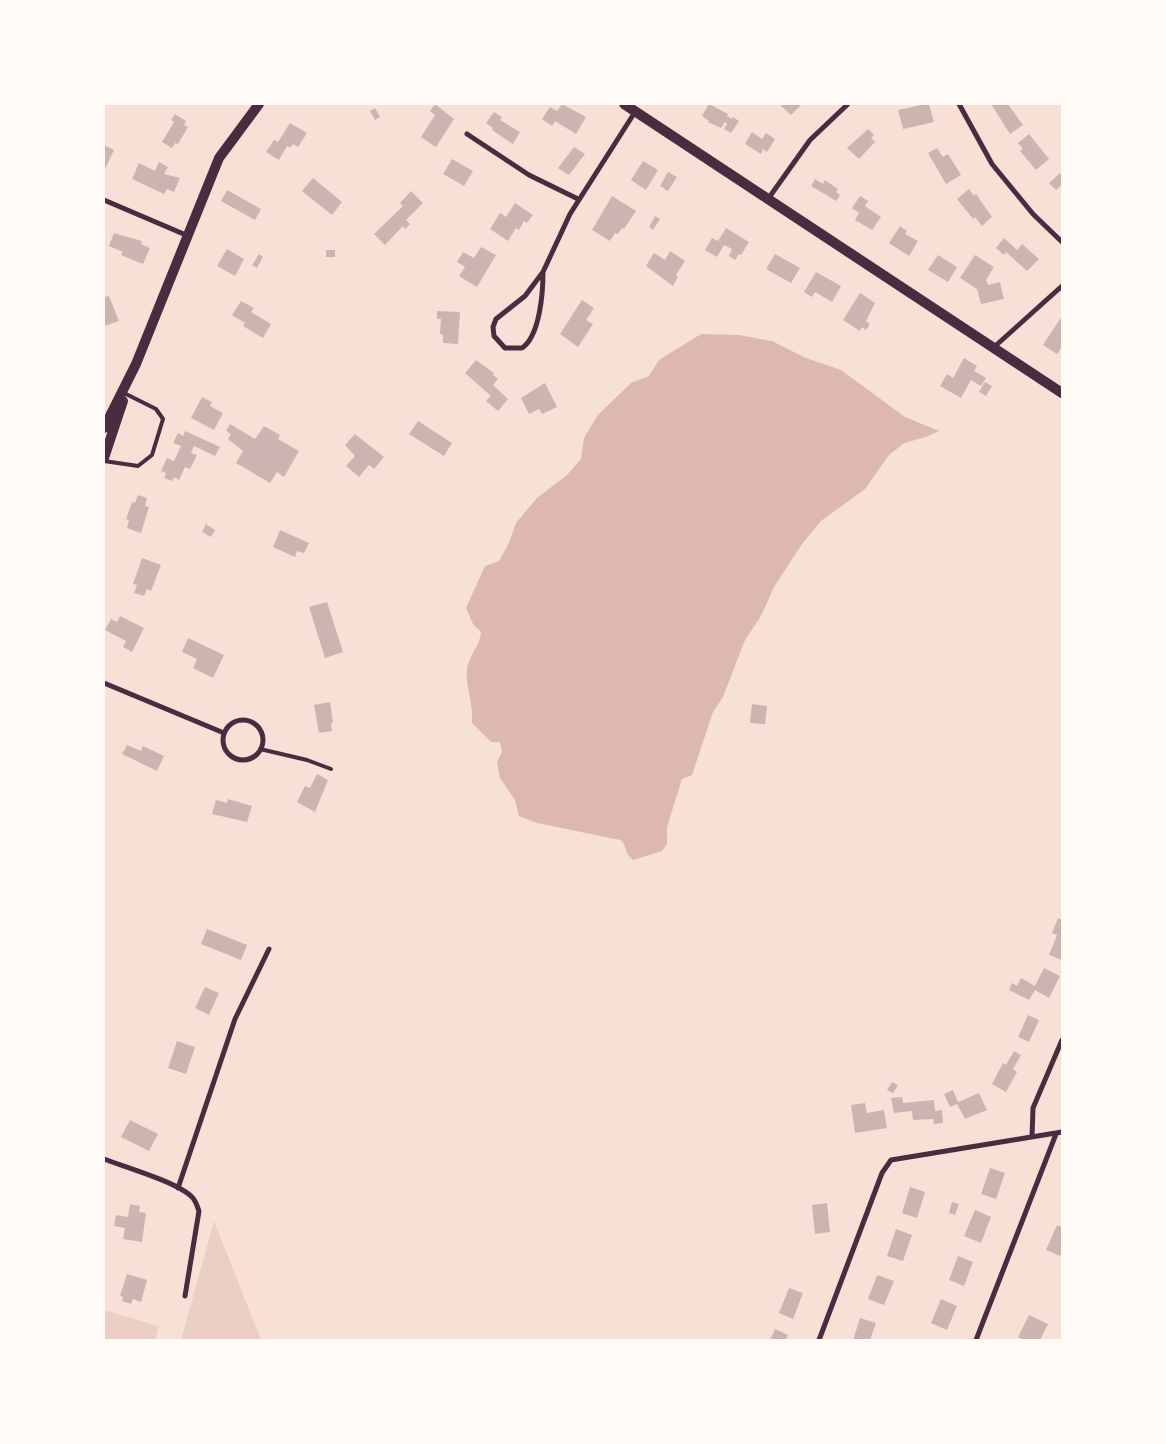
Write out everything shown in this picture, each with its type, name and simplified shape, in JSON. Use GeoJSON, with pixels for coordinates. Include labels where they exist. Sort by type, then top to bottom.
{"type":"FeatureCollection","features":[{"type":"Feature","properties":{"kind":"main road"},"geometry":{"type":"LineString","coordinates":[[104,460],[136,364],[186,235],[219,158],[259,104]]}},
{"type":"Feature","properties":{"kind":"main road"},"geometry":{"type":"LineString","coordinates":[[624,104],[1062,393]]}},
{"type":"Feature","properties":{"kind":"main road"},"geometry":{"type":"LineString","coordinates":[[104,428],[136,364]]}},
{"type":"Feature","properties":{"kind":"street"},"geometry":{"type":"LineString","coordinates":[[768,200],[810,140],[848,104]]}},
{"type":"Feature","properties":{"kind":"street"},"geometry":{"type":"LineString","coordinates":[[959,104],[992,164],[1033,214],[1062,242]]}},
{"type":"Feature","properties":{"kind":"street"},"geometry":{"type":"LineString","coordinates":[[543,272],[542,299],[531,339],[518,349],[505,348],[494,336],[493,327],[496,319],[525,296],[543,272],[562,228],[578,200],[636,111]]}},
{"type":"Feature","properties":{"kind":"street"},"geometry":{"type":"LineString","coordinates":[[467,134],[529,175],[578,200]]}},
{"type":"Feature","properties":{"kind":"street"},"geometry":{"type":"LineString","coordinates":[[104,200],[186,235]]}},
{"type":"Feature","properties":{"kind":"street"},"geometry":{"type":"LineString","coordinates":[[993,348],[1062,286]]}},
{"type":"Feature","properties":{"kind":"street"},"geometry":{"type":"LineString","coordinates":[[104,683],[224,733]]}},
{"type":"Feature","properties":{"kind":"street"},"geometry":{"type":"LineString","coordinates":[[241,720],[250,721],[257,726],[262,734],[260,749],[250,759],[241,760],[234,758],[225,749],[224,733],[232,723],[241,720]]}},
{"type":"Feature","properties":{"kind":"street"},"geometry":{"type":"LineString","coordinates":[[178,1188],[235,1018],[269,949]]}},
{"type":"Feature","properties":{"kind":"street"},"geometry":{"type":"LineString","coordinates":[[1032,1137],[1033,1108],[1062,1040]]}},
{"type":"Feature","properties":{"kind":"street"},"geometry":{"type":"LineString","coordinates":[[819,1340],[882,1173],[891,1160],[1059,1133]]}},
{"type":"Feature","properties":{"kind":"street"},"geometry":{"type":"LineString","coordinates":[[976,1340],[1059,1133]]}},
{"type":"Feature","properties":{"kind":"street"},"geometry":{"type":"LineString","coordinates":[[104,1159],[178,1188],[190,1195],[199,1211],[185,1296]]}},
{"type":"Feature","properties":{"kind":"lane"},"geometry":{"type":"LineString","coordinates":[[104,460],[138,466],[152,455],[163,420],[156,409],[126,394]]}},
{"type":"Feature","properties":{"kind":"lane"},"geometry":{"type":"LineString","coordinates":[[260,749],[307,760],[331,769]]}},
{"type":"Feature","properties":{"kind":"shaded area"},"geometry":{"type":"Polygon","coordinates":[[[701,334],[739,335],[772,341],[806,358],[841,370],[905,417],[939,431],[904,443],[889,455],[865,489],[821,521],[802,544],[774,587],[761,616],[745,640],[723,697],[713,712],[692,775],[682,779],[667,827],[667,844],[662,851],[633,860],[620,840],[537,823],[519,816],[515,800],[500,778],[497,762],[502,752],[500,742],[491,742],[472,723],[467,669],[479,642],[481,632],[473,624],[466,608],[485,566],[499,561],[509,543],[516,523],[537,498],[567,475],[581,459],[584,438],[598,415],[631,383],[649,376],[659,360],[701,334]]]}},
{"type":"Feature","properties":{"kind":"shaded area"},"geometry":{"type":"Polygon","coordinates":[[[214,1221],[261,1340],[181,1340],[214,1221]]]}},
{"type":"Feature","properties":{"kind":"shaded area"},"geometry":{"type":"Polygon","coordinates":[[[104,1310],[159,1326],[155,1340],[104,1340],[104,1310]]]}},
{"type":"Feature","properties":{"kind":"building"},"geometry":{"type":"Polygon","coordinates":[[[435,104],[454,119],[436,147],[421,137],[435,115],[430,111],[435,104]]]}},
{"type":"Feature","properties":{"kind":"building"},"geometry":{"type":"Polygon","coordinates":[[[562,104],[586,117],[576,134],[555,121],[552,126],[542,119],[550,107],[557,111],[562,104]]]}},
{"type":"Feature","properties":{"kind":"building"},"geometry":{"type":"Polygon","coordinates":[[[709,104],[728,114],[727,116],[732,119],[733,117],[739,121],[731,133],[724,129],[727,124],[725,122],[721,128],[708,122],[702,116],[709,104]]]}},
{"type":"Feature","properties":{"kind":"building"},"geometry":{"type":"Polygon","coordinates":[[[802,104],[791,115],[780,105],[802,104]]]}},
{"type":"Feature","properties":{"kind":"building"},"geometry":{"type":"Polygon","coordinates":[[[929,104],[934,122],[903,129],[898,110],[929,104]]]}},
{"type":"Feature","properties":{"kind":"building"},"geometry":{"type":"Polygon","coordinates":[[[991,104],[1008,104],[1023,125],[1010,134],[991,104]]]}},
{"type":"Feature","properties":{"kind":"building"},"geometry":{"type":"Polygon","coordinates":[[[375,108],[380,117],[375,120],[370,111],[375,108]]]}},
{"type":"Feature","properties":{"kind":"building"},"geometry":{"type":"Polygon","coordinates":[[[494,112],[502,117],[500,120],[520,132],[513,144],[492,130],[493,128],[486,123],[494,112]]]}},
{"type":"Feature","properties":{"kind":"building"},"geometry":{"type":"Polygon","coordinates":[[[175,114],[186,121],[184,125],[188,127],[178,144],[175,143],[172,148],[162,142],[174,122],[171,120],[175,114]]]}},
{"type":"Feature","properties":{"kind":"building"},"geometry":{"type":"Polygon","coordinates":[[[290,123],[307,133],[298,147],[293,144],[290,148],[287,146],[279,160],[266,152],[274,140],[278,142],[290,123]]]}},
{"type":"Feature","properties":{"kind":"building"},"geometry":{"type":"Polygon","coordinates":[[[868,129],[874,135],[871,138],[875,142],[859,159],[847,148],[868,129]]]}},
{"type":"Feature","properties":{"kind":"building"},"geometry":{"type":"Polygon","coordinates":[[[752,132],[762,139],[766,133],[775,139],[767,152],[763,149],[761,154],[745,144],[752,132]]]}},
{"type":"Feature","properties":{"kind":"building"},"geometry":{"type":"Polygon","coordinates":[[[1029,134],[1049,159],[1036,170],[1020,151],[1023,149],[1018,143],[1029,134]]]}},
{"type":"Feature","properties":{"kind":"building"},"geometry":{"type":"Polygon","coordinates":[[[104,145],[114,150],[104,171],[104,145]]]}},
{"type":"Feature","properties":{"kind":"building"},"geometry":{"type":"Polygon","coordinates":[[[574,147],[585,154],[569,175],[558,168],[574,147]]]}},
{"type":"Feature","properties":{"kind":"building"},"geometry":{"type":"Polygon","coordinates":[[[937,148],[943,157],[948,154],[961,175],[946,184],[928,153],[937,148]]]}},
{"type":"Feature","properties":{"kind":"building"},"geometry":{"type":"Polygon","coordinates":[[[452,159],[473,171],[464,186],[443,174],[452,159]]]}},
{"type":"Feature","properties":{"kind":"building"},"geometry":{"type":"Polygon","coordinates":[[[643,161],[658,170],[646,190],[631,180],[643,161]]]}},
{"type":"Feature","properties":{"kind":"building"},"geometry":{"type":"Polygon","coordinates":[[[159,162],[168,167],[164,174],[180,178],[174,192],[167,189],[164,194],[132,179],[139,163],[155,171],[159,162]]]}},
{"type":"Feature","properties":{"kind":"building"},"geometry":{"type":"Polygon","coordinates":[[[668,172],[677,177],[668,191],[660,186],[668,172]]]}},
{"type":"Feature","properties":{"kind":"building"},"geometry":{"type":"Polygon","coordinates":[[[1060,173],[1062,176],[1062,188],[1060,186],[1056,190],[1049,183],[1060,173]]]}},
{"type":"Feature","properties":{"kind":"building"},"geometry":{"type":"Polygon","coordinates":[[[313,178],[342,202],[332,215],[302,191],[313,178]]]}},
{"type":"Feature","properties":{"kind":"building"},"geometry":{"type":"Polygon","coordinates":[[[815,179],[823,184],[825,180],[838,189],[836,192],[840,195],[836,201],[811,186],[815,179]]]}},
{"type":"Feature","properties":{"kind":"building"},"geometry":{"type":"Polygon","coordinates":[[[969,189],[974,196],[976,194],[992,217],[982,226],[975,217],[973,219],[957,199],[969,189]]]}},
{"type":"Feature","properties":{"kind":"building"},"geometry":{"type":"Polygon","coordinates":[[[227,190],[261,209],[255,220],[221,201],[227,190]]]}},
{"type":"Feature","properties":{"kind":"building"},"geometry":{"type":"Polygon","coordinates":[[[411,191],[423,203],[406,220],[410,224],[405,229],[403,226],[385,245],[374,234],[403,206],[400,203],[411,191]]]}},
{"type":"Feature","properties":{"kind":"building"},"geometry":{"type":"Polygon","coordinates":[[[612,196],[636,211],[624,229],[622,228],[618,234],[615,233],[610,241],[592,230],[612,196]]]}},
{"type":"Feature","properties":{"kind":"building"},"geometry":{"type":"Polygon","coordinates":[[[860,196],[868,201],[865,206],[881,217],[872,230],[855,220],[859,213],[852,208],[860,196]]]}},
{"type":"Feature","properties":{"kind":"building"},"geometry":{"type":"Polygon","coordinates":[[[515,203],[533,215],[527,223],[524,221],[519,230],[516,228],[508,241],[490,229],[500,213],[506,217],[515,203]]]}},
{"type":"Feature","properties":{"kind":"building"},"geometry":{"type":"Polygon","coordinates":[[[655,216],[660,219],[653,230],[649,227],[655,216]]]}},
{"type":"Feature","properties":{"kind":"building"},"geometry":{"type":"Polygon","coordinates":[[[900,226],[907,231],[905,234],[918,241],[909,256],[889,243],[900,226]]]}},
{"type":"Feature","properties":{"kind":"building"},"geometry":{"type":"Polygon","coordinates":[[[726,228],[749,242],[741,255],[739,254],[735,260],[729,256],[732,249],[724,245],[717,257],[705,250],[712,238],[718,241],[726,228]]]}},
{"type":"Feature","properties":{"kind":"building"},"geometry":{"type":"Polygon","coordinates":[[[114,233],[142,241],[141,244],[150,248],[143,264],[121,255],[123,252],[109,246],[114,233]]]}},
{"type":"Feature","properties":{"kind":"building"},"geometry":{"type":"Polygon","coordinates":[[[1004,238],[1017,250],[1022,244],[1039,259],[1027,271],[1006,252],[1004,255],[996,248],[1004,238]]]}},
{"type":"Feature","properties":{"kind":"building"},"geometry":{"type":"Polygon","coordinates":[[[481,247],[496,255],[477,287],[459,276],[465,267],[457,262],[463,252],[474,258],[481,247]]]}},
{"type":"Feature","properties":{"kind":"building"},"geometry":{"type":"Polygon","coordinates":[[[227,249],[244,259],[235,276],[217,266],[227,249]]]}},
{"type":"Feature","properties":{"kind":"building"},"geometry":{"type":"Polygon","coordinates":[[[326,250],[335,250],[335,257],[326,257],[326,250]]]}},
{"type":"Feature","properties":{"kind":"building"},"geometry":{"type":"Polygon","coordinates":[[[670,251],[685,261],[676,275],[678,277],[673,286],[646,266],[654,253],[665,260],[670,251]]]}},
{"type":"Feature","properties":{"kind":"building"},"geometry":{"type":"Polygon","coordinates":[[[259,254],[263,257],[257,268],[252,265],[259,254]]]}},
{"type":"Feature","properties":{"kind":"building"},"geometry":{"type":"Polygon","coordinates":[[[775,254],[800,268],[791,283],[766,269],[775,254]]]}},
{"type":"Feature","properties":{"kind":"building"},"geometry":{"type":"Polygon","coordinates":[[[938,255],[957,267],[948,282],[928,270],[938,255]]]}},
{"type":"Feature","properties":{"kind":"building"},"geometry":{"type":"Polygon","coordinates":[[[975,255],[994,267],[986,280],[988,285],[1000,282],[1004,299],[981,304],[977,289],[960,278],[975,255]]]}},
{"type":"Feature","properties":{"kind":"building"},"geometry":{"type":"Polygon","coordinates":[[[816,272],[841,286],[832,302],[815,292],[812,297],[804,292],[816,272]]]}},
{"type":"Feature","properties":{"kind":"building"},"geometry":{"type":"Polygon","coordinates":[[[104,291],[106,297],[109,296],[119,321],[104,326],[104,291]]]}},
{"type":"Feature","properties":{"kind":"building"},"geometry":{"type":"Polygon","coordinates":[[[860,293],[875,303],[866,321],[870,324],[866,330],[862,327],[860,331],[843,320],[860,293]]]}},
{"type":"Feature","properties":{"kind":"building"},"geometry":{"type":"Polygon","coordinates":[[[582,300],[594,308],[586,320],[593,324],[578,347],[560,334],[582,300]]]}},
{"type":"Feature","properties":{"kind":"building"},"geometry":{"type":"Polygon","coordinates":[[[241,301],[254,308],[251,312],[271,324],[263,338],[243,326],[245,323],[232,315],[241,301]]]}},
{"type":"Feature","properties":{"kind":"building"},"geometry":{"type":"Polygon","coordinates":[[[437,311],[460,312],[458,344],[443,343],[443,335],[440,334],[441,319],[437,319],[437,311]]]}},
{"type":"Feature","properties":{"kind":"building"},"geometry":{"type":"Polygon","coordinates":[[[1062,316],[1062,347],[1057,354],[1043,345],[1062,316]]]}},
{"type":"Feature","properties":{"kind":"building"},"geometry":{"type":"Polygon","coordinates":[[[964,358],[977,366],[974,371],[986,378],[981,386],[971,380],[961,398],[940,386],[947,374],[953,378],[964,358]]]}},
{"type":"Feature","properties":{"kind":"building"},"geometry":{"type":"Polygon","coordinates":[[[476,360],[494,373],[493,375],[498,379],[493,385],[508,399],[498,411],[486,401],[491,396],[465,373],[476,360]]]}},
{"type":"Feature","properties":{"kind":"building"},"geometry":{"type":"Polygon","coordinates":[[[985,382],[992,386],[986,396],[979,392],[985,382]]]}},
{"type":"Feature","properties":{"kind":"building"},"geometry":{"type":"Polygon","coordinates":[[[545,383],[557,407],[542,414],[539,409],[529,414],[521,398],[545,383]]]}},
{"type":"Feature","properties":{"kind":"building"},"geometry":{"type":"Polygon","coordinates":[[[202,397],[212,402],[210,406],[223,413],[214,430],[191,418],[202,397]]]}},
{"type":"Feature","properties":{"kind":"building"},"geometry":{"type":"Polygon","coordinates":[[[418,421],[452,443],[444,456],[409,434],[418,421]]]}},
{"type":"Feature","properties":{"kind":"building"},"geometry":{"type":"Polygon","coordinates":[[[230,424],[255,439],[264,426],[280,435],[278,439],[299,451],[284,477],[277,472],[270,483],[236,463],[243,451],[228,439],[231,434],[226,431],[230,424]]]}},
{"type":"Feature","properties":{"kind":"building"},"geometry":{"type":"Polygon","coordinates":[[[185,431],[220,447],[215,456],[194,446],[191,453],[197,455],[190,469],[185,467],[179,480],[174,477],[172,481],[164,478],[166,473],[161,471],[167,458],[174,461],[181,446],[173,443],[178,433],[183,436],[185,431]]]}},
{"type":"Feature","properties":{"kind":"building"},"geometry":{"type":"Polygon","coordinates":[[[355,434],[384,457],[374,469],[369,465],[359,477],[346,466],[355,456],[345,445],[355,434]]]}},
{"type":"Feature","properties":{"kind":"building"},"geometry":{"type":"Polygon","coordinates":[[[138,495],[147,498],[145,506],[149,507],[141,533],[127,528],[129,520],[126,519],[132,502],[135,503],[138,495]]]}},
{"type":"Feature","properties":{"kind":"building"},"geometry":{"type":"Polygon","coordinates":[[[206,524],[215,530],[211,537],[202,532],[206,524]]]}},
{"type":"Feature","properties":{"kind":"building"},"geometry":{"type":"Polygon","coordinates":[[[280,530],[309,543],[304,553],[297,551],[295,557],[273,547],[280,530]]]}},
{"type":"Feature","properties":{"kind":"building"},"geometry":{"type":"Polygon","coordinates":[[[142,558],[161,565],[151,591],[147,589],[144,596],[134,593],[137,585],[133,584],[142,558]]]}},
{"type":"Feature","properties":{"kind":"building"},"geometry":{"type":"Polygon","coordinates":[[[327,602],[343,652],[325,658],[309,607],[327,602]]]}},
{"type":"Feature","properties":{"kind":"building"},"geometry":{"type":"Polygon","coordinates":[[[120,616],[144,628],[132,652],[123,647],[126,641],[105,630],[111,619],[117,622],[120,616]]]}},
{"type":"Feature","properties":{"kind":"building"},"geometry":{"type":"Polygon","coordinates":[[[188,638],[224,655],[213,678],[193,668],[197,659],[182,652],[188,638]]]}},
{"type":"Feature","properties":{"kind":"building"},"geometry":{"type":"Polygon","coordinates":[[[330,702],[333,722],[331,723],[332,731],[319,733],[314,705],[330,702]]]}},
{"type":"Feature","properties":{"kind":"building"},"geometry":{"type":"Polygon","coordinates":[[[752,704],[767,706],[765,724],[750,723],[752,704]]]}},
{"type":"Feature","properties":{"kind":"building"},"geometry":{"type":"Polygon","coordinates":[[[127,745],[141,751],[143,746],[164,756],[157,771],[122,754],[127,745]]]}},
{"type":"Feature","properties":{"kind":"building"},"geometry":{"type":"Polygon","coordinates":[[[317,774],[328,780],[315,812],[297,802],[305,786],[310,788],[317,774]]]}},
{"type":"Feature","properties":{"kind":"building"},"geometry":{"type":"Polygon","coordinates":[[[228,799],[252,806],[247,822],[212,814],[216,800],[227,803],[228,799]]]}},
{"type":"Feature","properties":{"kind":"building"},"geometry":{"type":"Polygon","coordinates":[[[1058,918],[1062,920],[1062,960],[1049,955],[1057,935],[1052,933],[1058,918]]]}},
{"type":"Feature","properties":{"kind":"building"},"geometry":{"type":"Polygon","coordinates":[[[207,929],[247,945],[241,960],[201,944],[207,929]]]}},
{"type":"Feature","properties":{"kind":"building"},"geometry":{"type":"Polygon","coordinates":[[[1044,968],[1060,976],[1049,998],[1035,990],[1029,1000],[1009,990],[1012,983],[1017,986],[1021,978],[1035,986],[1044,968]]]}},
{"type":"Feature","properties":{"kind":"building"},"geometry":{"type":"Polygon","coordinates":[[[205,987],[219,993],[209,1015],[195,1008],[205,987]]]}},
{"type":"Feature","properties":{"kind":"building"},"geometry":{"type":"Polygon","coordinates":[[[1028,1015],[1039,1020],[1029,1042],[1018,1037],[1028,1015]]]}},
{"type":"Feature","properties":{"kind":"building"},"geometry":{"type":"Polygon","coordinates":[[[177,1041],[195,1047],[186,1074],[168,1068],[177,1041]]]}},
{"type":"Feature","properties":{"kind":"building"},"geometry":{"type":"Polygon","coordinates":[[[1014,1051],[1021,1055],[1013,1069],[1017,1072],[1006,1092],[992,1084],[1003,1063],[1006,1065],[1014,1051]]]}},
{"type":"Feature","properties":{"kind":"building"},"geometry":{"type":"Polygon","coordinates":[[[892,1082],[898,1085],[893,1093],[887,1090],[892,1082]]]}},
{"type":"Feature","properties":{"kind":"building"},"geometry":{"type":"Polygon","coordinates":[[[953,1090],[958,1102],[979,1093],[987,1110],[965,1119],[957,1104],[950,1107],[944,1094],[953,1090]]]}},
{"type":"Feature","properties":{"kind":"building"},"geometry":{"type":"Polygon","coordinates":[[[902,1097],[903,1103],[934,1100],[935,1111],[942,1110],[943,1123],[934,1124],[933,1119],[913,1120],[912,1111],[894,1113],[891,1098],[902,1097]]]}},
{"type":"Feature","properties":{"kind":"building"},"geometry":{"type":"Polygon","coordinates":[[[865,1103],[867,1113],[884,1110],[887,1128],[855,1133],[851,1105],[865,1103]]]}},
{"type":"Feature","properties":{"kind":"building"},"geometry":{"type":"Polygon","coordinates":[[[130,1120],[158,1134],[149,1151],[121,1137],[130,1120]]]}},
{"type":"Feature","properties":{"kind":"building"},"geometry":{"type":"Polygon","coordinates":[[[990,1168],[1005,1173],[996,1199],[981,1194],[990,1168]]]}},
{"type":"Feature","properties":{"kind":"building"},"geometry":{"type":"Polygon","coordinates":[[[910,1187],[925,1192],[917,1218],[902,1213],[910,1187]]]}},
{"type":"Feature","properties":{"kind":"building"},"geometry":{"type":"Polygon","coordinates":[[[952,1202],[959,1204],[955,1215],[949,1213],[952,1202]]]}},
{"type":"Feature","properties":{"kind":"building"},"geometry":{"type":"Polygon","coordinates":[[[827,1203],[830,1232],[815,1234],[812,1205],[827,1203]]]}},
{"type":"Feature","properties":{"kind":"building"},"geometry":{"type":"Polygon","coordinates":[[[130,1204],[140,1206],[139,1212],[146,1213],[142,1242],[123,1239],[125,1228],[114,1226],[116,1215],[128,1217],[130,1204]]]}},
{"type":"Feature","properties":{"kind":"building"},"geometry":{"type":"Polygon","coordinates":[[[975,1210],[991,1217],[981,1243],[964,1236],[975,1210]]]}},
{"type":"Feature","properties":{"kind":"building"},"geometry":{"type":"Polygon","coordinates":[[[1057,1225],[1062,1227],[1062,1251],[1060,1256],[1046,1250],[1057,1225]]]}},
{"type":"Feature","properties":{"kind":"building"},"geometry":{"type":"Polygon","coordinates":[[[896,1229],[912,1235],[903,1261],[887,1256],[896,1229]]]}},
{"type":"Feature","properties":{"kind":"building"},"geometry":{"type":"Polygon","coordinates":[[[958,1256],[973,1262],[964,1286],[949,1280],[958,1256]]]}},
{"type":"Feature","properties":{"kind":"building"},"geometry":{"type":"Polygon","coordinates":[[[127,1274],[147,1280],[141,1302],[133,1299],[131,1304],[122,1301],[123,1297],[120,1296],[127,1274]]]}},
{"type":"Feature","properties":{"kind":"building"},"geometry":{"type":"Polygon","coordinates":[[[877,1275],[894,1281],[884,1305],[868,1299],[877,1275]]]}},
{"type":"Feature","properties":{"kind":"building"},"geometry":{"type":"Polygon","coordinates":[[[789,1288],[803,1293],[793,1319],[779,1313],[789,1288]]]}},
{"type":"Feature","properties":{"kind":"building"},"geometry":{"type":"Polygon","coordinates":[[[941,1299],[957,1306],[947,1330],[931,1323],[941,1299]]]}},
{"type":"Feature","properties":{"kind":"building"},"geometry":{"type":"Polygon","coordinates":[[[1029,1315],[1048,1324],[1040,1340],[1024,1340],[1018,1337],[1029,1315]]]}},
{"type":"Feature","properties":{"kind":"building"},"geometry":{"type":"Polygon","coordinates":[[[860,1318],[876,1323],[870,1340],[853,1340],[860,1318]]]}},
{"type":"Feature","properties":{"kind":"building"},"geometry":{"type":"Polygon","coordinates":[[[775,1329],[788,1335],[786,1340],[770,1340],[775,1329]]]}}]}
